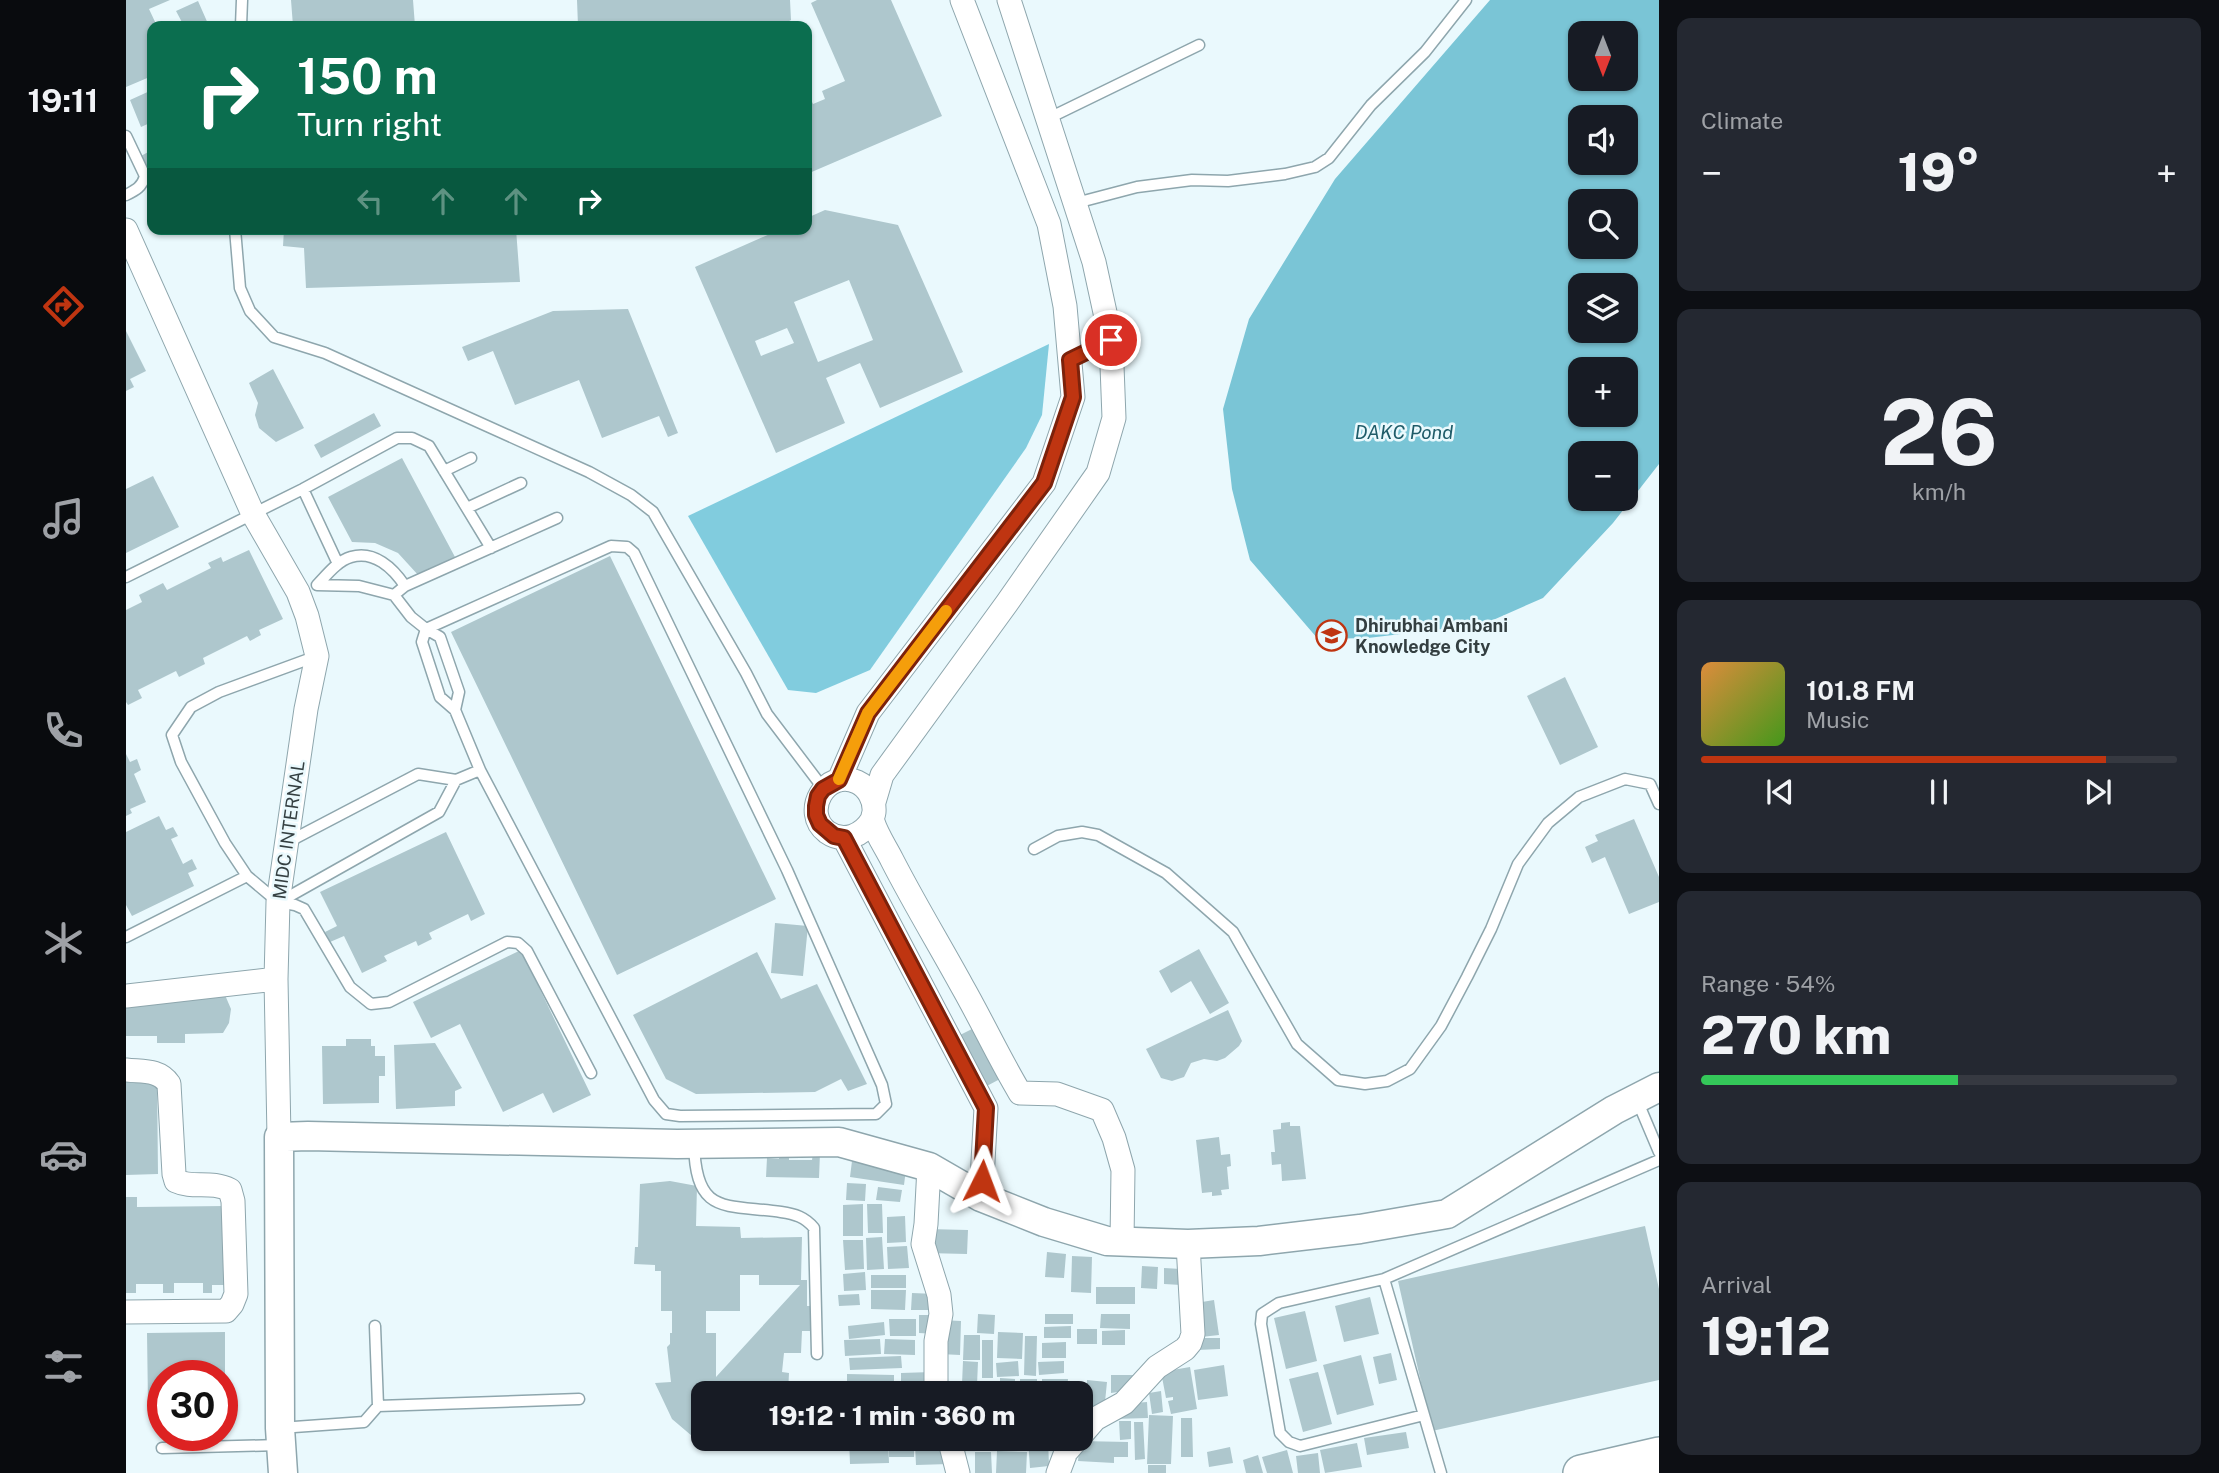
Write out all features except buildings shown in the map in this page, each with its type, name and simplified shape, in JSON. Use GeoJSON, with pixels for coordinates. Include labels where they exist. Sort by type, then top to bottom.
{"type":"FeatureCollection","features":[{"type":"Feature","properties":{"kind":"main road"},"geometry":{"type":"LineString","coordinates":[[1581,1473],[1659,1455]]}},
{"type":"Feature","properties":{"kind":"street"},"geometry":{"type":"LineString","coordinates":[[962,0],[1049,224],[1065,306],[1073,397],[1044,483],[868,713],[831,784],[816,806],[820,824],[834,836],[844,838],[861,833],[873,811],[882,775],[1097,473],[1114,418],[1111,340],[1094,262],[1009,0]]}},
{"type":"Feature","properties":{"kind":"street","name":"MIDC INTERNAL"},"geometry":{"type":"LineString","coordinates":[[126,230],[253,514],[307,588],[307,616],[317,656],[306,709],[278,902],[276,979],[282,1449]]}},
{"type":"Feature","properties":{"kind":"street"},"geometry":{"type":"LineString","coordinates":[[831,784],[848,779],[857,782],[870,793],[873,811],[901,877],[1020,1093]]}},
{"type":"Feature","properties":{"kind":"street"},"geometry":{"type":"LineString","coordinates":[[844,838],[986,1108],[981,1198]]}},
{"type":"Feature","properties":{"kind":"street"},"geometry":{"type":"LineString","coordinates":[[126,996],[276,979]]}},
{"type":"Feature","properties":{"kind":"street"},"geometry":{"type":"LineString","coordinates":[[126,1070],[157,1073],[165,1077],[169,1084],[174,1174],[177,1181],[183,1184],[219,1184],[230,1190],[233,1200],[236,1294],[226,1311],[126,1311]]}},
{"type":"Feature","properties":{"kind":"street"},"geometry":{"type":"LineString","coordinates":[[986,1108],[1020,1093],[1057,1094],[1102,1110],[1123,1170],[1122,1241]]}},
{"type":"Feature","properties":{"kind":"street"},"geometry":{"type":"LineString","coordinates":[[279,1138],[308,1136],[694,1144],[839,1142],[929,1167],[981,1198],[1044,1222],[1107,1241],[1188,1244],[1259,1241],[1360,1229],[1447,1214],[1558,1144],[1648,1093]]}},
{"type":"Feature","properties":{"kind":"street"},"geometry":{"type":"LineString","coordinates":[[929,1167],[923,1244],[939,1295],[941,1314],[936,1341],[936,1381]]}},
{"type":"Feature","properties":{"kind":"street"},"geometry":{"type":"LineString","coordinates":[[1093,1422],[1124,1403],[1157,1367],[1190,1343],[1193,1334],[1188,1244]]}},
{"type":"Feature","properties":{"kind":"street"},"geometry":{"type":"LineString","coordinates":[[952,1451],[958,1473]]}},
{"type":"Feature","properties":{"kind":"street"},"geometry":{"type":"LineString","coordinates":[[1058,1473],[1067,1451]]}},
{"type":"Feature","properties":{"kind":"lane"},"geometry":{"type":"LineString","coordinates":[[242,0],[242,21]]}},
{"type":"Feature","properties":{"kind":"lane"},"geometry":{"type":"LineString","coordinates":[[1076,203],[1138,187],[1192,180],[1228,181],[1274,176],[1314,167],[1329,158],[1371,105],[1425,52],[1466,0]]}},
{"type":"Feature","properties":{"kind":"lane"},"geometry":{"type":"LineString","coordinates":[[1049,118],[1199,46]]}},
{"type":"Feature","properties":{"kind":"lane"},"geometry":{"type":"LineString","coordinates":[[126,136],[145,176],[139,188],[126,195]]}},
{"type":"Feature","properties":{"kind":"lane"},"geometry":{"type":"LineString","coordinates":[[236,235],[240,288],[250,311],[274,337],[325,353],[589,472],[631,495],[653,512],[767,713],[831,784]]}},
{"type":"Feature","properties":{"kind":"lane"},"geometry":{"type":"LineString","coordinates":[[1070,360],[1111,340]]}},
{"type":"Feature","properties":{"kind":"lane"},"geometry":{"type":"LineString","coordinates":[[126,577],[303,489],[397,438],[412,438],[429,446],[491,548]]}},
{"type":"Feature","properties":{"kind":"lane"},"geometry":{"type":"LineString","coordinates":[[444,471],[471,458]]}},
{"type":"Feature","properties":{"kind":"lane"},"geometry":{"type":"LineString","coordinates":[[467,508],[521,483]]}},
{"type":"Feature","properties":{"kind":"lane"},"geometry":{"type":"LineString","coordinates":[[303,489],[338,564]]}},
{"type":"Feature","properties":{"kind":"lane"},"geometry":{"type":"LineString","coordinates":[[394,595],[405,586],[557,519]]}},
{"type":"Feature","properties":{"kind":"lane"},"geometry":{"type":"LineString","coordinates":[[611,546],[627,547],[634,553],[787,870],[882,1085],[886,1104],[876,1114],[666,1114],[654,1100],[480,770],[455,710],[440,697],[422,642],[426,629],[611,546]]}},
{"type":"Feature","properties":{"kind":"lane"},"geometry":{"type":"LineString","coordinates":[[307,588],[351,556],[374,556],[395,572],[405,586]]}},
{"type":"Feature","properties":{"kind":"lane"},"geometry":{"type":"LineString","coordinates":[[307,588],[359,586],[394,595],[411,617],[440,637],[459,692],[455,710]]}},
{"type":"Feature","properties":{"kind":"lane"},"geometry":{"type":"LineString","coordinates":[[317,656],[219,692],[200,702],[191,707],[172,735],[181,762],[225,843],[247,876],[278,902],[304,909],[350,987],[372,1004],[388,1002],[507,942],[518,943],[527,951],[591,1073]]}},
{"type":"Feature","properties":{"kind":"lane"},"geometry":{"type":"LineString","coordinates":[[287,843],[418,774],[456,780],[480,770]]}},
{"type":"Feature","properties":{"kind":"lane"},"geometry":{"type":"LineString","coordinates":[[1034,849],[1058,836],[1082,832],[1098,835],[1166,873],[1233,932],[1297,1045],[1338,1080],[1365,1084],[1387,1081],[1410,1069],[1441,1026],[1491,929],[1518,864],[1548,823],[1579,797],[1625,779],[1650,784],[1659,804]]}},
{"type":"Feature","properties":{"kind":"lane"},"geometry":{"type":"LineString","coordinates":[[278,902],[439,812],[456,780]]}},
{"type":"Feature","properties":{"kind":"lane"},"geometry":{"type":"LineString","coordinates":[[126,937],[247,876]]}},
{"type":"Feature","properties":{"kind":"lane"},"geometry":{"type":"LineString","coordinates":[[1648,1093],[1659,1152]]}},
{"type":"Feature","properties":{"kind":"lane"},"geometry":{"type":"LineString","coordinates":[[694,1144],[700,1186],[707,1196],[718,1204],[792,1213],[807,1219],[814,1228],[817,1354]]}},
{"type":"Feature","properties":{"kind":"lane"},"geometry":{"type":"LineString","coordinates":[[1424,1415],[1300,1446],[1289,1442],[1280,1433],[1261,1324],[1262,1314],[1279,1303],[1384,1279],[1659,1160]]}},
{"type":"Feature","properties":{"kind":"lane"},"geometry":{"type":"LineString","coordinates":[[1384,1279],[1441,1473]]}},
{"type":"Feature","properties":{"kind":"lane"},"geometry":{"type":"LineString","coordinates":[[238,1449],[282,1449],[364,1422],[377,1406],[375,1325]]}},
{"type":"Feature","properties":{"kind":"lane"},"geometry":{"type":"LineString","coordinates":[[377,1406],[579,1399]]}},
{"type":"Feature","properties":{"kind":"shaded area"},"geometry":{"type":"Polygon","coordinates":[[[1049,344],[1042,415],[1026,448],[870,670],[816,693],[788,690],[688,516],[1049,344]]]}},
{"type":"Feature","properties":{"kind":"water","name":"DAKC Pond"},"geometry":{"type":"Polygon","coordinates":[[[1490,0],[1659,0],[1659,464],[1638,491],[1638,441],[1568,441],[1568,511],[1622,511],[1543,598],[1484,624],[1368,638],[1318,639],[1250,560],[1232,489],[1223,409],[1249,319],[1335,179],[1490,0]]]}},
{"type":"Feature","properties":{"kind":"slow traffic"},"geometry":{"type":"LineString","coordinates":[[839,779],[868,713],[946,611]]}},
{"type":"Feature","properties":{"kind":"place","name":"Dhirubhai Ambani Knowledge City"},"geometry":{"type":"Point","coordinates":[1332,636]}},
{"type":"Feature","properties":{"kind":"route"},"geometry":{"type":"LineString","coordinates":[[982,1181],[986,1108],[844,838],[826,831],[816,815],[816,806],[823,789],[839,780],[868,713],[1044,483],[1073,397],[1070,360],[1111,340]]}}]}
